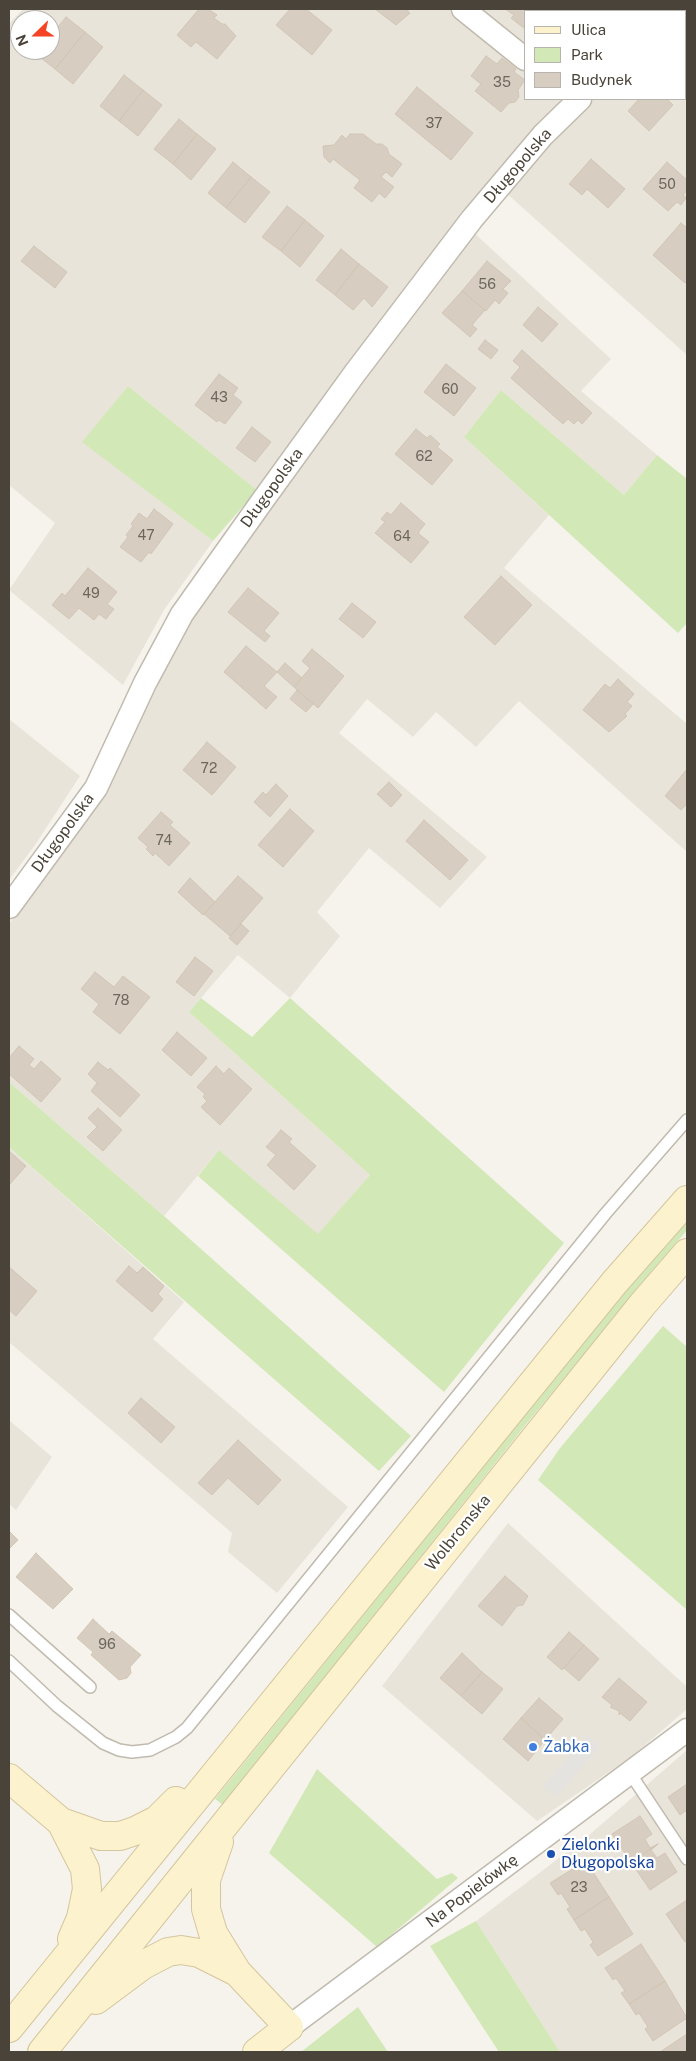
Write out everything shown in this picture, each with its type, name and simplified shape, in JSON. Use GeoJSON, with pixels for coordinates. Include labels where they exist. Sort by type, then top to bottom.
{"type":"FeatureCollection","features":[{"type":"Feature","properties":{"kind":"main road"},"geometry":{"type":"LineString","coordinates":[[9,2028],[236,1746],[614,1283],[687,1200]]}},
{"type":"Feature","properties":{"kind":"main road","name":"Wolbromska"},"geometry":{"type":"LineString","coordinates":[[231,1816],[642,1304],[687,1253]]}},
{"type":"Feature","properties":{"kind":"main road"},"geometry":{"type":"LineString","coordinates":[[60,1822],[101,1836],[120,1836],[135,1831],[157,1820],[193,1783],[236,1746]]}},
{"type":"Feature","properties":{"kind":"main road"},"geometry":{"type":"LineString","coordinates":[[9,1778],[60,1822],[85,1869],[87,1889],[81,1918],[64,1959]]}},
{"type":"Feature","properties":{"kind":"main road"},"geometry":{"type":"LineString","coordinates":[[231,1816],[213,1854],[206,1880],[206,1909],[213,1933],[237,1972],[289,2027]]}},
{"type":"Feature","properties":{"kind":"main road"},"geometry":{"type":"LineString","coordinates":[[42,2052],[231,1816]]}},
{"type":"Feature","properties":{"kind":"main road"},"geometry":{"type":"LineString","coordinates":[[66,2022],[143,1965],[168,1952],[181,1950],[199,1953],[237,1972]]}},
{"type":"Feature","properties":{"kind":"main road","name":"Na Popielówkę"},"geometry":{"type":"LineString","coordinates":[[257,2052],[289,2027]]}},
{"type":"Feature","properties":{"kind":"street"},"geometry":{"type":"LineString","coordinates":[[463,9],[524,58]]}},
{"type":"Feature","properties":{"kind":"street","name":"Długopolska"},"geometry":{"type":"LineString","coordinates":[[9,907],[96,788],[145,683],[182,614],[355,373],[472,219],[544,135],[577,100]]}},
{"type":"Feature","properties":{"kind":"street","name":"Na Popielówkę"},"geometry":{"type":"LineString","coordinates":[[289,2027],[687,1730]]}},
{"type":"Feature","properties":{"kind":"lane"},"geometry":{"type":"LineString","coordinates":[[9,1661],[57,1706],[103,1743],[119,1750],[132,1752],[150,1750],[176,1737],[193,1721],[606,1212],[687,1120]]}},
{"type":"Feature","properties":{"kind":"lane"},"geometry":{"type":"LineString","coordinates":[[9,1615],[90,1687]]}},
{"type":"Feature","properties":{"kind":"lane"},"geometry":{"type":"LineString","coordinates":[[630,1773],[687,1859]]}},
{"type":"Feature","properties":{"kind":"shaded area"},"geometry":{"type":"Polygon","coordinates":[[[23,9],[662,9],[524,10],[524,100],[564,100],[499,172],[414,275],[257,490],[128,386],[83,442],[213,541],[164,610],[123,685],[9,590],[55,523],[9,485],[9,24],[10,60],[60,60],[60,10],[23,9]]]}},
{"type":"Feature","properties":{"kind":"shaded area"},"geometry":{"type":"Polygon","coordinates":[[[686,14],[687,355],[504,191],[590,100],[686,100],[686,14]]]}},
{"type":"Feature","properties":{"kind":"shaded area"},"geometry":{"type":"Polygon","coordinates":[[[472,231],[611,359],[581,391],[657,455],[624,495],[501,390],[464,437],[549,515],[504,568],[687,724],[687,852],[519,701],[476,747],[436,712],[413,737],[367,699],[339,733],[487,857],[440,908],[369,848],[317,912],[340,936],[290,998],[238,955],[189,1012],[370,1175],[318,1235],[219,1150],[164,1216],[9,1082],[9,924],[40,884],[179,634],[472,231]]]}},
{"type":"Feature","properties":{"kind":"shaded area"},"geometry":{"type":"Polygon","coordinates":[[[9,719],[80,776],[35,845],[9,880],[9,719]]]}},
{"type":"Feature","properties":{"kind":"shaded area"},"geometry":{"type":"Polygon","coordinates":[[[9,1147],[184,1302],[153,1339],[348,1507],[277,1593],[228,1552],[232,1533],[9,1342],[9,1147]]]}},
{"type":"Feature","properties":{"kind":"shaded area"},"geometry":{"type":"Polygon","coordinates":[[[9,1420],[52,1457],[16,1510],[9,1504],[9,1420]]]}},
{"type":"Feature","properties":{"kind":"shaded area"},"geometry":{"type":"Polygon","coordinates":[[[508,1523],[687,1687],[687,1709],[631,1757],[537,1821],[382,1686],[508,1523]]]}},
{"type":"Feature","properties":{"kind":"shaded area"},"geometry":{"type":"Polygon","coordinates":[[[588,1735],[600,1747],[555,1797],[542,1786],[588,1735]]]}},
{"type":"Feature","properties":{"kind":"shaded area"},"geometry":{"type":"Polygon","coordinates":[[[687,1750],[687,2052],[560,2052],[476,1921],[588,1836],[687,1750]]]}},
{"type":"Feature","properties":{"kind":"green space"},"geometry":{"type":"Polygon","coordinates":[[[128,386],[257,490],[213,541],[82,442],[128,386]]]}},
{"type":"Feature","properties":{"kind":"green space"},"geometry":{"type":"Polygon","coordinates":[[[501,390],[624,495],[657,455],[687,479],[687,623],[678,633],[464,437],[501,390]]]}},
{"type":"Feature","properties":{"kind":"green space"},"geometry":{"type":"Polygon","coordinates":[[[201,998],[252,1037],[290,998],[564,1243],[444,1392],[198,1176],[219,1150],[318,1234],[370,1175],[189,1012],[201,998]]]}},
{"type":"Feature","properties":{"kind":"green space"},"geometry":{"type":"Polygon","coordinates":[[[9,1082],[164,1216],[411,1436],[379,1471],[9,1147],[9,1082]]]}},
{"type":"Feature","properties":{"kind":"green space"},"geometry":{"type":"Polygon","coordinates":[[[687,1220],[687,1230],[527,1423],[223,1805],[215,1799],[632,1283],[687,1220]]]}},
{"type":"Feature","properties":{"kind":"green space"},"geometry":{"type":"Polygon","coordinates":[[[663,1326],[687,1347],[687,1610],[538,1480],[560,1448],[663,1326]]]}},
{"type":"Feature","properties":{"kind":"green space"},"geometry":{"type":"Polygon","coordinates":[[[317,1769],[437,1879],[452,1873],[458,1878],[377,1947],[269,1853],[317,1769]]]}},
{"type":"Feature","properties":{"kind":"green space"},"geometry":{"type":"Polygon","coordinates":[[[476,1921],[560,2052],[499,2052],[430,1946],[476,1921]]]}},
{"type":"Feature","properties":{"kind":"green space"},"geometry":{"type":"Polygon","coordinates":[[[358,2007],[388,2052],[301,2052],[358,2007]]]}},
{"type":"Feature","properties":{"kind":"building"},"geometry":{"type":"Polygon","coordinates":[[[199,9],[208,9],[217,15],[214,18],[225,24],[236,36],[217,59],[196,42],[191,47],[177,35],[199,9]]]}},
{"type":"Feature","properties":{"kind":"building"},"geometry":{"type":"Polygon","coordinates":[[[290,9],[306,9],[332,30],[312,55],[276,25],[290,9]]]}},
{"type":"Feature","properties":{"kind":"building"},"geometry":{"type":"Polygon","coordinates":[[[375,9],[410,9],[407,11],[410,13],[396,25],[375,9]]]}},
{"type":"Feature","properties":{"kind":"building"},"geometry":{"type":"Polygon","coordinates":[[[505,9],[556,10],[524,10],[524,28],[511,18],[514,15],[505,9]]]}},
{"type":"Feature","properties":{"kind":"building"},"geometry":{"type":"Polygon","coordinates":[[[66,17],[85,32],[55,69],[44,60],[60,60],[60,24],[66,17]]]}},
{"type":"Feature","properties":{"kind":"building"},"geometry":{"type":"Polygon","coordinates":[[[85,32],[103,47],[73,84],[55,69],[85,32]]]}},
{"type":"Feature","properties":{"kind":"building"},"geometry":{"type":"Polygon","coordinates":[[[486,56],[497,64],[502,58],[516,69],[514,72],[524,79],[524,81],[518,90],[519,97],[515,102],[509,103],[501,112],[475,91],[481,84],[471,76],[486,56]]]}},
{"type":"Feature","properties":{"kind":"building"},"geometry":{"type":"Polygon","coordinates":[[[124,75],[143,90],[119,121],[100,106],[124,75]]]}},
{"type":"Feature","properties":{"kind":"building"},"geometry":{"type":"Polygon","coordinates":[[[417,87],[473,133],[451,160],[395,114],[417,87]]]}},
{"type":"Feature","properties":{"kind":"building"},"geometry":{"type":"Polygon","coordinates":[[[143,90],[162,105],[138,136],[119,121],[143,90]]]}},
{"type":"Feature","properties":{"kind":"building"},"geometry":{"type":"Polygon","coordinates":[[[638,100],[668,100],[673,105],[649,131],[628,111],[638,100]]]}},
{"type":"Feature","properties":{"kind":"building"},"geometry":{"type":"Polygon","coordinates":[[[179,119],[197,134],[173,164],[154,149],[179,119]]]}},
{"type":"Feature","properties":{"kind":"building"},"geometry":{"type":"Polygon","coordinates":[[[197,134],[216,149],[191,180],[173,164],[197,134]]]}},
{"type":"Feature","properties":{"kind":"building"},"geometry":{"type":"Polygon","coordinates":[[[350,134],[363,134],[376,144],[382,144],[387,148],[389,154],[402,164],[392,177],[386,172],[381,177],[394,187],[385,198],[379,193],[372,202],[354,188],[360,180],[333,159],[330,163],[324,157],[323,146],[334,145],[342,135],[346,139],[350,134]]]}},
{"type":"Feature","properties":{"kind":"building"},"geometry":{"type":"Polygon","coordinates":[[[591,159],[625,189],[608,208],[587,189],[582,195],[569,184],[591,159]]]}},
{"type":"Feature","properties":{"kind":"building"},"geometry":{"type":"Polygon","coordinates":[[[233,162],[251,177],[226,208],[208,193],[233,162]]]}},
{"type":"Feature","properties":{"kind":"building"},"geometry":{"type":"Polygon","coordinates":[[[667,162],[687,180],[687,190],[683,195],[686,198],[681,205],[677,202],[668,211],[643,189],[667,162]]]}},
{"type":"Feature","properties":{"kind":"building"},"geometry":{"type":"Polygon","coordinates":[[[251,177],[270,192],[245,223],[226,208],[251,177]]]}},
{"type":"Feature","properties":{"kind":"building"},"geometry":{"type":"Polygon","coordinates":[[[287,206],[305,220],[281,251],[262,237],[287,206]]]}},
{"type":"Feature","properties":{"kind":"building"},"geometry":{"type":"Polygon","coordinates":[[[305,220],[324,236],[300,267],[281,251],[305,220]]]}},
{"type":"Feature","properties":{"kind":"building"},"geometry":{"type":"Polygon","coordinates":[[[681,223],[687,228],[687,280],[685,283],[653,255],[681,223]]]}},
{"type":"Feature","properties":{"kind":"building"},"geometry":{"type":"Polygon","coordinates":[[[34,246],[67,272],[55,288],[21,261],[34,246]]]}},
{"type":"Feature","properties":{"kind":"building"},"geometry":{"type":"Polygon","coordinates":[[[341,249],[359,264],[335,295],[316,280],[341,249]]]}},
{"type":"Feature","properties":{"kind":"building"},"geometry":{"type":"Polygon","coordinates":[[[487,261],[511,281],[503,289],[508,293],[499,304],[495,300],[486,311],[462,291],[487,261]]]}},
{"type":"Feature","properties":{"kind":"building"},"geometry":{"type":"Polygon","coordinates":[[[359,264],[388,287],[372,307],[364,298],[353,310],[335,295],[359,264]]]}},
{"type":"Feature","properties":{"kind":"building"},"geometry":{"type":"Polygon","coordinates":[[[462,291],[485,310],[472,325],[477,329],[470,337],[442,313],[462,291]]]}},
{"type":"Feature","properties":{"kind":"building"},"geometry":{"type":"Polygon","coordinates":[[[538,307],[558,324],[542,342],[523,325],[538,307]]]}},
{"type":"Feature","properties":{"kind":"building"},"geometry":{"type":"Polygon","coordinates":[[[485,340],[498,350],[491,359],[478,349],[485,340]]]}},
{"type":"Feature","properties":{"kind":"building"},"geometry":{"type":"Polygon","coordinates":[[[522,350],[592,413],[582,424],[578,420],[574,424],[568,419],[563,424],[511,378],[520,367],[513,361],[522,350]]]}},
{"type":"Feature","properties":{"kind":"building"},"geometry":{"type":"Polygon","coordinates":[[[446,364],[476,388],[454,416],[424,392],[446,364]]]}},
{"type":"Feature","properties":{"kind":"building"},"geometry":{"type":"Polygon","coordinates":[[[219,374],[238,388],[233,395],[242,402],[225,424],[219,420],[217,422],[195,405],[219,374]]]}},
{"type":"Feature","properties":{"kind":"building"},"geometry":{"type":"Polygon","coordinates":[[[252,427],[271,442],[255,462],[236,448],[252,427]]]}},
{"type":"Feature","properties":{"kind":"building"},"geometry":{"type":"Polygon","coordinates":[[[416,429],[427,438],[430,435],[440,444],[437,447],[453,460],[432,485],[395,454],[416,429]]]}},
{"type":"Feature","properties":{"kind":"building"},"geometry":{"type":"Polygon","coordinates":[[[401,503],[425,524],[418,533],[429,542],[411,563],[375,533],[385,522],[381,519],[387,512],[391,515],[401,503]]]}},
{"type":"Feature","properties":{"kind":"building"},"geometry":{"type":"Polygon","coordinates":[[[154,509],[173,524],[151,554],[149,552],[141,562],[120,547],[128,537],[126,535],[133,526],[131,524],[139,513],[147,519],[154,509]]]}},
{"type":"Feature","properties":{"kind":"building"},"geometry":{"type":"Polygon","coordinates":[[[88,568],[117,592],[107,604],[114,609],[106,619],[99,614],[94,620],[79,608],[69,619],[52,605],[62,593],[65,596],[88,568]]]}},
{"type":"Feature","properties":{"kind":"building"},"geometry":{"type":"Polygon","coordinates":[[[501,576],[532,605],[495,645],[464,617],[501,576]]]}},
{"type":"Feature","properties":{"kind":"building"},"geometry":{"type":"Polygon","coordinates":[[[248,588],[279,613],[264,631],[270,636],[265,642],[228,612],[248,588]]]}},
{"type":"Feature","properties":{"kind":"building"},"geometry":{"type":"Polygon","coordinates":[[[352,603],[376,622],[363,638],[339,619],[352,603]]]}},
{"type":"Feature","properties":{"kind":"building"},"geometry":{"type":"Polygon","coordinates":[[[246,646],[277,672],[264,686],[277,697],[266,709],[224,672],[246,646]]]}},
{"type":"Feature","properties":{"kind":"building"},"geometry":{"type":"Polygon","coordinates":[[[312,649],[344,676],[318,708],[294,687],[310,668],[302,661],[312,649]]]}},
{"type":"Feature","properties":{"kind":"building"},"geometry":{"type":"Polygon","coordinates":[[[285,663],[302,678],[294,687],[277,672],[285,663]]]}},
{"type":"Feature","properties":{"kind":"building"},"geometry":{"type":"Polygon","coordinates":[[[618,679],[634,694],[627,702],[632,706],[625,714],[627,716],[609,732],[583,710],[605,684],[610,688],[618,679]]]}},
{"type":"Feature","properties":{"kind":"building"},"geometry":{"type":"Polygon","coordinates":[[[297,690],[313,704],[306,712],[290,699],[297,690]]]}},
{"type":"Feature","properties":{"kind":"building"},"geometry":{"type":"Polygon","coordinates":[[[207,742],[236,767],[212,795],[183,770],[207,742]]]}},
{"type":"Feature","properties":{"kind":"building"},"geometry":{"type":"Polygon","coordinates":[[[687,769],[687,804],[681,810],[665,796],[687,769]]]}},
{"type":"Feature","properties":{"kind":"building"},"geometry":{"type":"Polygon","coordinates":[[[389,782],[402,795],[391,807],[377,794],[389,782]]]}},
{"type":"Feature","properties":{"kind":"building"},"geometry":{"type":"Polygon","coordinates":[[[276,784],[288,796],[270,817],[254,802],[263,792],[266,795],[276,784]]]}},
{"type":"Feature","properties":{"kind":"building"},"geometry":{"type":"Polygon","coordinates":[[[290,809],[314,831],[283,867],[258,845],[290,809]]]}},
{"type":"Feature","properties":{"kind":"building"},"geometry":{"type":"Polygon","coordinates":[[[161,812],[173,822],[170,825],[190,843],[169,866],[155,853],[153,856],[146,849],[148,847],[138,838],[161,812]]]}},
{"type":"Feature","properties":{"kind":"building"},"geometry":{"type":"Polygon","coordinates":[[[424,820],[468,860],[450,880],[406,841],[424,820]]]}},
{"type":"Feature","properties":{"kind":"building"},"geometry":{"type":"Polygon","coordinates":[[[238,876],[263,898],[230,936],[204,914],[238,876]]]}},
{"type":"Feature","properties":{"kind":"building"},"geometry":{"type":"Polygon","coordinates":[[[190,878],[215,902],[203,915],[178,892],[190,878]]]}},
{"type":"Feature","properties":{"kind":"building"},"geometry":{"type":"Polygon","coordinates":[[[241,924],[249,931],[237,945],[229,938],[241,924]]]}},
{"type":"Feature","properties":{"kind":"building"},"geometry":{"type":"Polygon","coordinates":[[[195,957],[213,971],[194,996],[176,982],[195,957]]]}},
{"type":"Feature","properties":{"kind":"building"},"geometry":{"type":"Polygon","coordinates":[[[95,972],[114,987],[123,976],[150,997],[120,1034],[93,1012],[99,1004],[81,989],[95,972]]]}},
{"type":"Feature","properties":{"kind":"building"},"geometry":{"type":"Polygon","coordinates":[[[177,1032],[207,1058],[191,1076],[162,1050],[177,1032]]]}},
{"type":"Feature","properties":{"kind":"building"},"geometry":{"type":"Polygon","coordinates":[[[19,1046],[34,1059],[29,1065],[34,1069],[41,1061],[61,1079],[41,1102],[9,1074],[9,1058],[19,1046]]]}},
{"type":"Feature","properties":{"kind":"building"},"geometry":{"type":"Polygon","coordinates":[[[98,1062],[108,1070],[110,1068],[140,1095],[120,1117],[91,1091],[97,1083],[88,1074],[98,1062]]]}},
{"type":"Feature","properties":{"kind":"building"},"geometry":{"type":"Polygon","coordinates":[[[216,1066],[224,1074],[229,1068],[252,1089],[220,1125],[201,1107],[207,1101],[203,1097],[205,1094],[197,1087],[216,1066]]]}},
{"type":"Feature","properties":{"kind":"building"},"geometry":{"type":"Polygon","coordinates":[[[98,1108],[122,1130],[103,1151],[87,1137],[97,1127],[88,1118],[98,1108]]]}},
{"type":"Feature","properties":{"kind":"building"},"geometry":{"type":"Polygon","coordinates":[[[281,1130],[292,1139],[289,1142],[316,1166],[294,1190],[267,1165],[276,1155],[266,1147],[281,1130]]]}},
{"type":"Feature","properties":{"kind":"building"},"geometry":{"type":"Polygon","coordinates":[[[9,1151],[26,1166],[9,1185],[9,1151]]]}},
{"type":"Feature","properties":{"kind":"building"},"geometry":{"type":"Polygon","coordinates":[[[129,1266],[137,1273],[143,1267],[164,1286],[158,1294],[163,1299],[152,1312],[116,1281],[129,1266]]]}},
{"type":"Feature","properties":{"kind":"building"},"geometry":{"type":"Polygon","coordinates":[[[9,1267],[37,1291],[16,1316],[9,1310],[9,1267]]]}},
{"type":"Feature","properties":{"kind":"building"},"geometry":{"type":"Polygon","coordinates":[[[141,1398],[175,1427],[161,1443],[128,1413],[141,1398]]]}},
{"type":"Feature","properties":{"kind":"building"},"geometry":{"type":"Polygon","coordinates":[[[238,1440],[281,1480],[258,1505],[228,1478],[212,1495],[198,1483],[238,1440]]]}},
{"type":"Feature","properties":{"kind":"building"},"geometry":{"type":"Polygon","coordinates":[[[9,1531],[18,1540],[9,1549],[9,1531]]]}},
{"type":"Feature","properties":{"kind":"building"},"geometry":{"type":"Polygon","coordinates":[[[36,1553],[73,1589],[53,1609],[16,1577],[36,1553]]]}},
{"type":"Feature","properties":{"kind":"building"},"geometry":{"type":"Polygon","coordinates":[[[505,1576],[528,1596],[523,1605],[517,1606],[502,1626],[478,1606],[505,1576]]]}},
{"type":"Feature","properties":{"kind":"building"},"geometry":{"type":"Polygon","coordinates":[[[93,1619],[109,1634],[112,1631],[141,1655],[130,1667],[131,1673],[127,1678],[119,1680],[91,1655],[93,1652],[77,1638],[93,1619]]]}},
{"type":"Feature","properties":{"kind":"building"},"geometry":{"type":"Polygon","coordinates":[[[569,1632],[584,1645],[562,1670],[547,1657],[569,1632]]]}},
{"type":"Feature","properties":{"kind":"building"},"geometry":{"type":"Polygon","coordinates":[[[584,1645],[599,1659],[579,1681],[564,1668],[584,1645]]]}},
{"type":"Feature","properties":{"kind":"building"},"geometry":{"type":"Polygon","coordinates":[[[462,1653],[482,1672],[461,1696],[440,1678],[462,1653]]]}},
{"type":"Feature","properties":{"kind":"building"},"geometry":{"type":"Polygon","coordinates":[[[482,1672],[503,1689],[482,1714],[461,1696],[482,1672]]]}},
{"type":"Feature","properties":{"kind":"building"},"geometry":{"type":"Polygon","coordinates":[[[619,1678],[647,1702],[630,1721],[620,1713],[619,1715],[619,1711],[610,1707],[612,1705],[602,1697],[619,1678]]]}},
{"type":"Feature","properties":{"kind":"building"},"geometry":{"type":"Polygon","coordinates":[[[539,1698],[563,1719],[545,1740],[521,1718],[539,1698]]]}},
{"type":"Feature","properties":{"kind":"building"},"geometry":{"type":"Polygon","coordinates":[[[521,1718],[545,1740],[528,1761],[503,1739],[521,1718]]]}},
{"type":"Feature","properties":{"kind":"building"},"geometry":{"type":"Polygon","coordinates":[[[687,1784],[687,1810],[680,1815],[668,1797],[687,1784]]]}},
{"type":"Feature","properties":{"kind":"building"},"geometry":{"type":"Polygon","coordinates":[[[640,1816],[652,1834],[645,1839],[650,1848],[658,1844],[631,1862],[612,1834],[640,1816]]]}},
{"type":"Feature","properties":{"kind":"building"},"geometry":{"type":"Polygon","coordinates":[[[658,1844],[651,1850],[657,1858],[665,1853],[677,1872],[650,1890],[631,1862],[658,1844]]]}},
{"type":"Feature","properties":{"kind":"building"},"geometry":{"type":"Polygon","coordinates":[[[586,1861],[609,1897],[574,1920],[567,1909],[570,1907],[561,1893],[558,1895],[550,1883],[586,1861]]]}},
{"type":"Feature","properties":{"kind":"building"},"geometry":{"type":"Polygon","coordinates":[[[609,1897],[633,1934],[598,1956],[590,1945],[593,1942],[585,1929],[581,1931],[574,1920],[609,1897]]]}},
{"type":"Feature","properties":{"kind":"building"},"geometry":{"type":"Polygon","coordinates":[[[687,1900],[687,1941],[685,1942],[666,1914],[687,1900]]]}},
{"type":"Feature","properties":{"kind":"building"},"geometry":{"type":"Polygon","coordinates":[[[641,1944],[665,1981],[629,2004],[621,1993],[625,1991],[616,1978],[613,1980],[605,1968],[641,1944]]]}},
{"type":"Feature","properties":{"kind":"building"},"geometry":{"type":"Polygon","coordinates":[[[665,1981],[687,2018],[653,2041],[645,2029],[648,2027],[639,2013],[636,2015],[629,2004],[665,1981]]]}},
{"type":"Feature","properties":{"kind":"building"},"geometry":{"type":"Polygon","coordinates":[[[687,2034],[687,2052],[660,2052],[687,2034]]]}},
{"type":"Feature","properties":{"kind":"place","name":"Żabka"},"geometry":{"type":"Point","coordinates":[533,1747]}},
{"type":"Feature","properties":{"kind":"place","name":"Zielonki Długopolska"},"geometry":{"type":"Point","coordinates":[551,1854]}}]}
